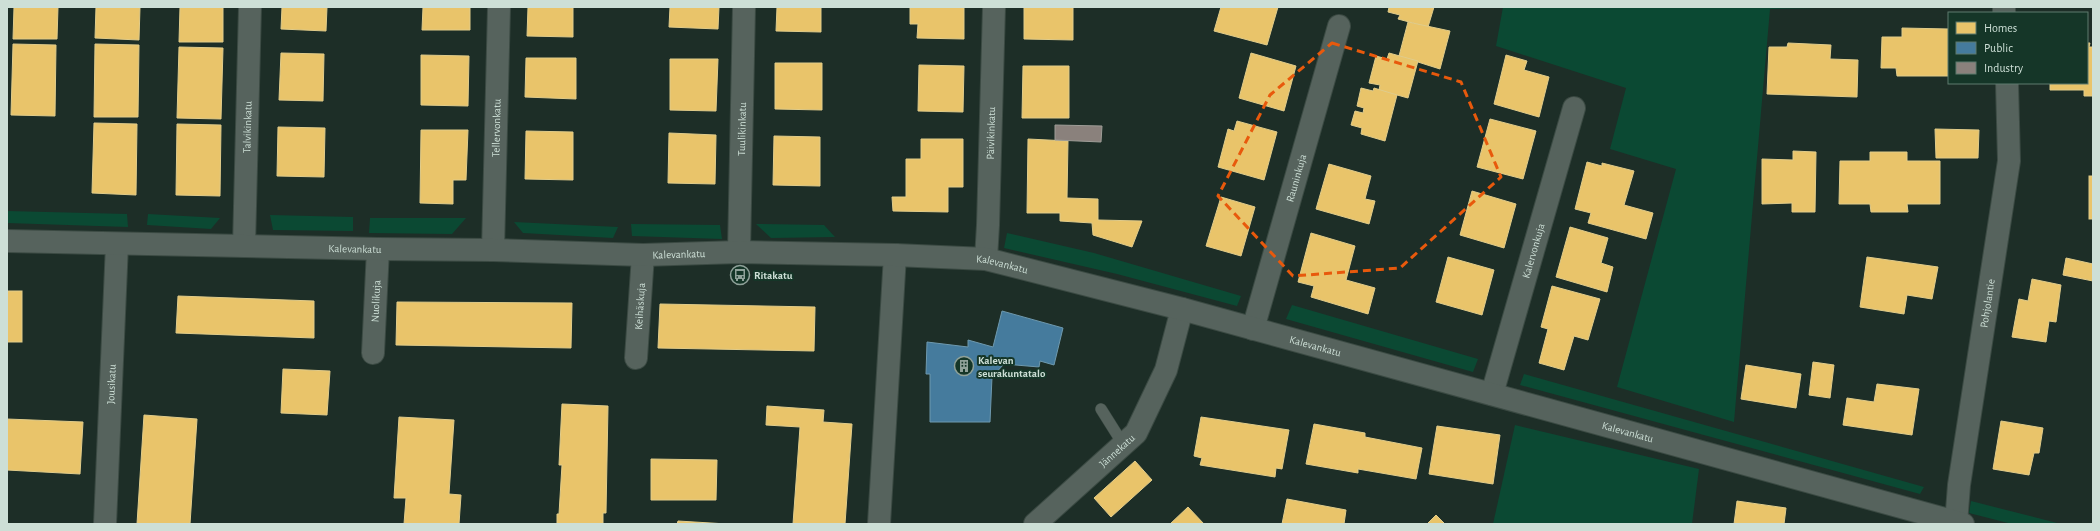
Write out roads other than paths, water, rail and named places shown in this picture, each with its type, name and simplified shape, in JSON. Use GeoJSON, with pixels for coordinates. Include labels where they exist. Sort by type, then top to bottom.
{"type":"FeatureCollection","features":[{"type":"Feature","properties":{"kind":"street","name":"Talvikinkatu"},"geometry":{"type":"LineString","coordinates":[[244,246],[250,7]]}},
{"type":"Feature","properties":{"kind":"street","name":"Tellervonkatu"},"geometry":{"type":"LineString","coordinates":[[493,250],[499,7]]}},
{"type":"Feature","properties":{"kind":"street","name":"Tuulikinkatu"},"geometry":{"type":"LineString","coordinates":[[739,252],[744,7]]}},
{"type":"Feature","properties":{"kind":"street","name":"Päivikinkatu"},"geometry":{"type":"LineString","coordinates":[[986,259],[994,7]]}},
{"type":"Feature","properties":{"kind":"street","name":"Rauninkuja"},"geometry":{"type":"LineString","coordinates":[[1252,329],[1339,26]]}},
{"type":"Feature","properties":{"kind":"street","name":"Pohjolantie"},"geometry":{"type":"LineString","coordinates":[[1958,523],[1959,485],[2010,161],[2007,84]]}},
{"type":"Feature","properties":{"kind":"street","name":"Kalervonkuja"},"geometry":{"type":"LineString","coordinates":[[1492,394],[1574,108]]}},
{"type":"Feature","properties":{"kind":"street","name":"Kalevankatu"},"geometry":{"type":"LineString","coordinates":[[7,241],[643,254],[739,252],[895,254],[986,259],[1046,273],[1182,309],[1958,523]]}},
{"type":"Feature","properties":{"kind":"street","name":"Jousikatu"},"geometry":{"type":"LineString","coordinates":[[105,524],[117,244]]}},
{"type":"Feature","properties":{"kind":"street","name":"Nuolikuja"},"geometry":{"type":"LineString","coordinates":[[373,353],[378,249]]}},
{"type":"Feature","properties":{"kind":"street","name":"Keihäskuja"},"geometry":{"type":"LineString","coordinates":[[636,358],[643,254]]}},
{"type":"Feature","properties":{"kind":"street"},"geometry":{"type":"LineString","coordinates":[[879,524],[895,254]]}},
{"type":"Feature","properties":{"kind":"street","name":"Jännekatu"},"geometry":{"type":"LineString","coordinates":[[1035,524],[1136,434],[1166,370],[1182,309]]}},
{"type":"Feature","properties":{"kind":"lane"},"geometry":{"type":"LineString","coordinates":[[1101,408],[1123,444]]}},
{"type":"Feature","properties":{"kind":"place","name":"Ritakatu"},"geometry":{"type":"Point","coordinates":[740,275]}},
{"type":"Feature","properties":{"kind":"place","name":"Kalevan seurakuntatalo"},"geometry":{"type":"Point","coordinates":[964,366]}}]}
